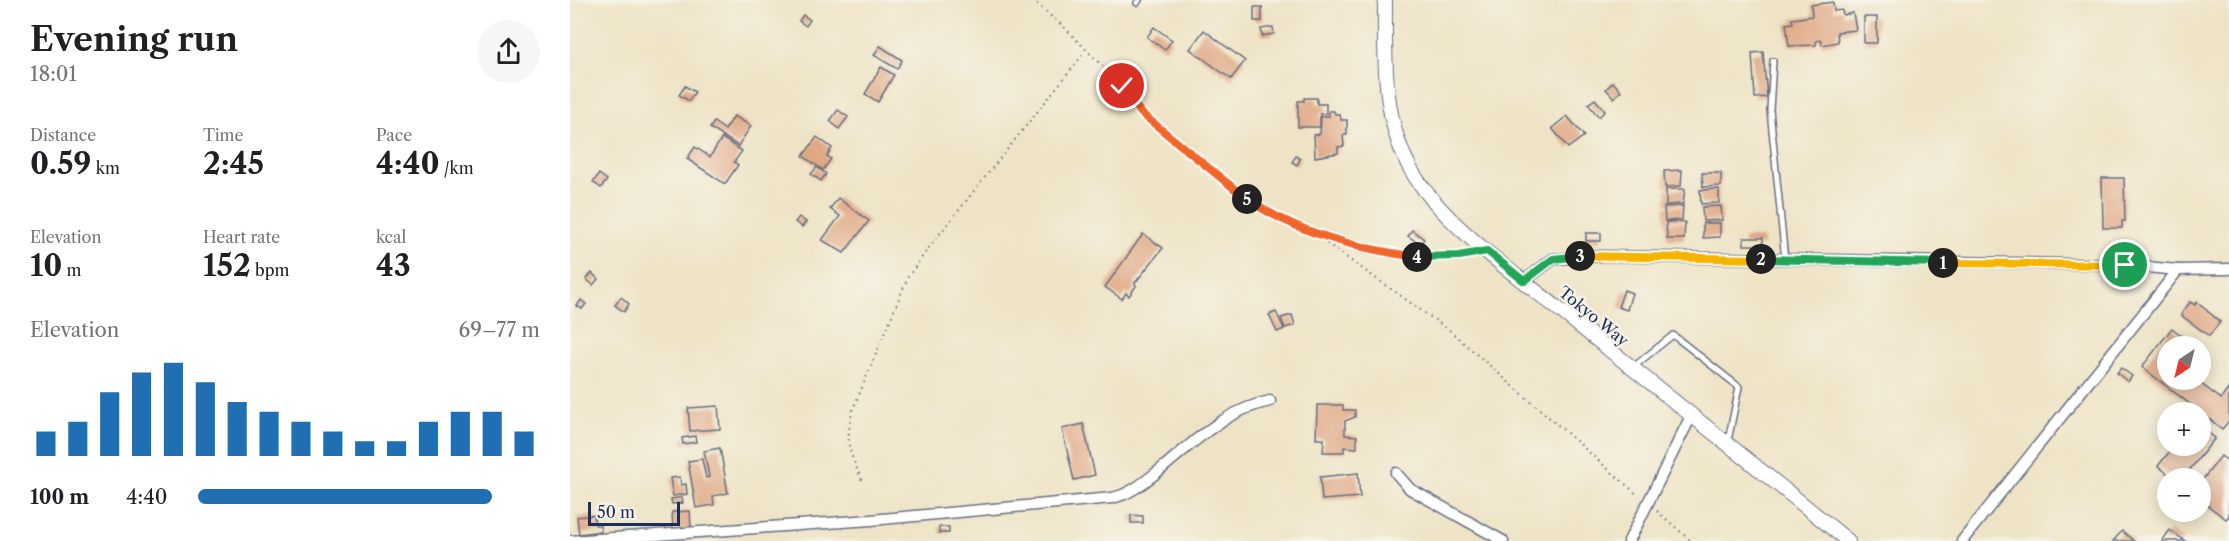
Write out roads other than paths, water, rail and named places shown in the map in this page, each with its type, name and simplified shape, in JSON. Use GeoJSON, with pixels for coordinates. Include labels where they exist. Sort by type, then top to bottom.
{"type":"FeatureCollection","features":[{"type":"Feature","properties":{"kind":"street","name":"Tokyo Way"},"geometry":{"type":"LineString","coordinates":[[1385,0],[1386,80],[1395,132],[1409,167],[1425,193],[1487,251],[1848,541]]}},
{"type":"Feature","properties":{"kind":"street"},"geometry":{"type":"LineString","coordinates":[[1524,281],[1545,264],[1562,257],[2125,265],[2178,270],[2229,269]]}},
{"type":"Feature","properties":{"kind":"street"},"geometry":{"type":"LineString","coordinates":[[1962,541],[2178,270]]}},
{"type":"Feature","properties":{"kind":"street"},"geometry":{"type":"LineString","coordinates":[[570,541],[871,520],[1112,498],[1133,491],[1216,423],[1254,405],[1270,401]]}},
{"type":"Feature","properties":{"kind":"street"},"geometry":{"type":"LineString","coordinates":[[1629,541],[1691,416]]}},
{"type":"Feature","properties":{"kind":"street"},"geometry":{"type":"LineString","coordinates":[[1396,473],[1410,489],[1503,541]]}},
{"type":"Feature","properties":{"kind":"lane"},"geometry":{"type":"LineString","coordinates":[[1773,61],[1770,110],[1785,260]]}},
{"type":"Feature","properties":{"kind":"lane"},"geometry":{"type":"LineString","coordinates":[[1632,368],[1673,335],[1739,387],[1728,443]]}}]}
